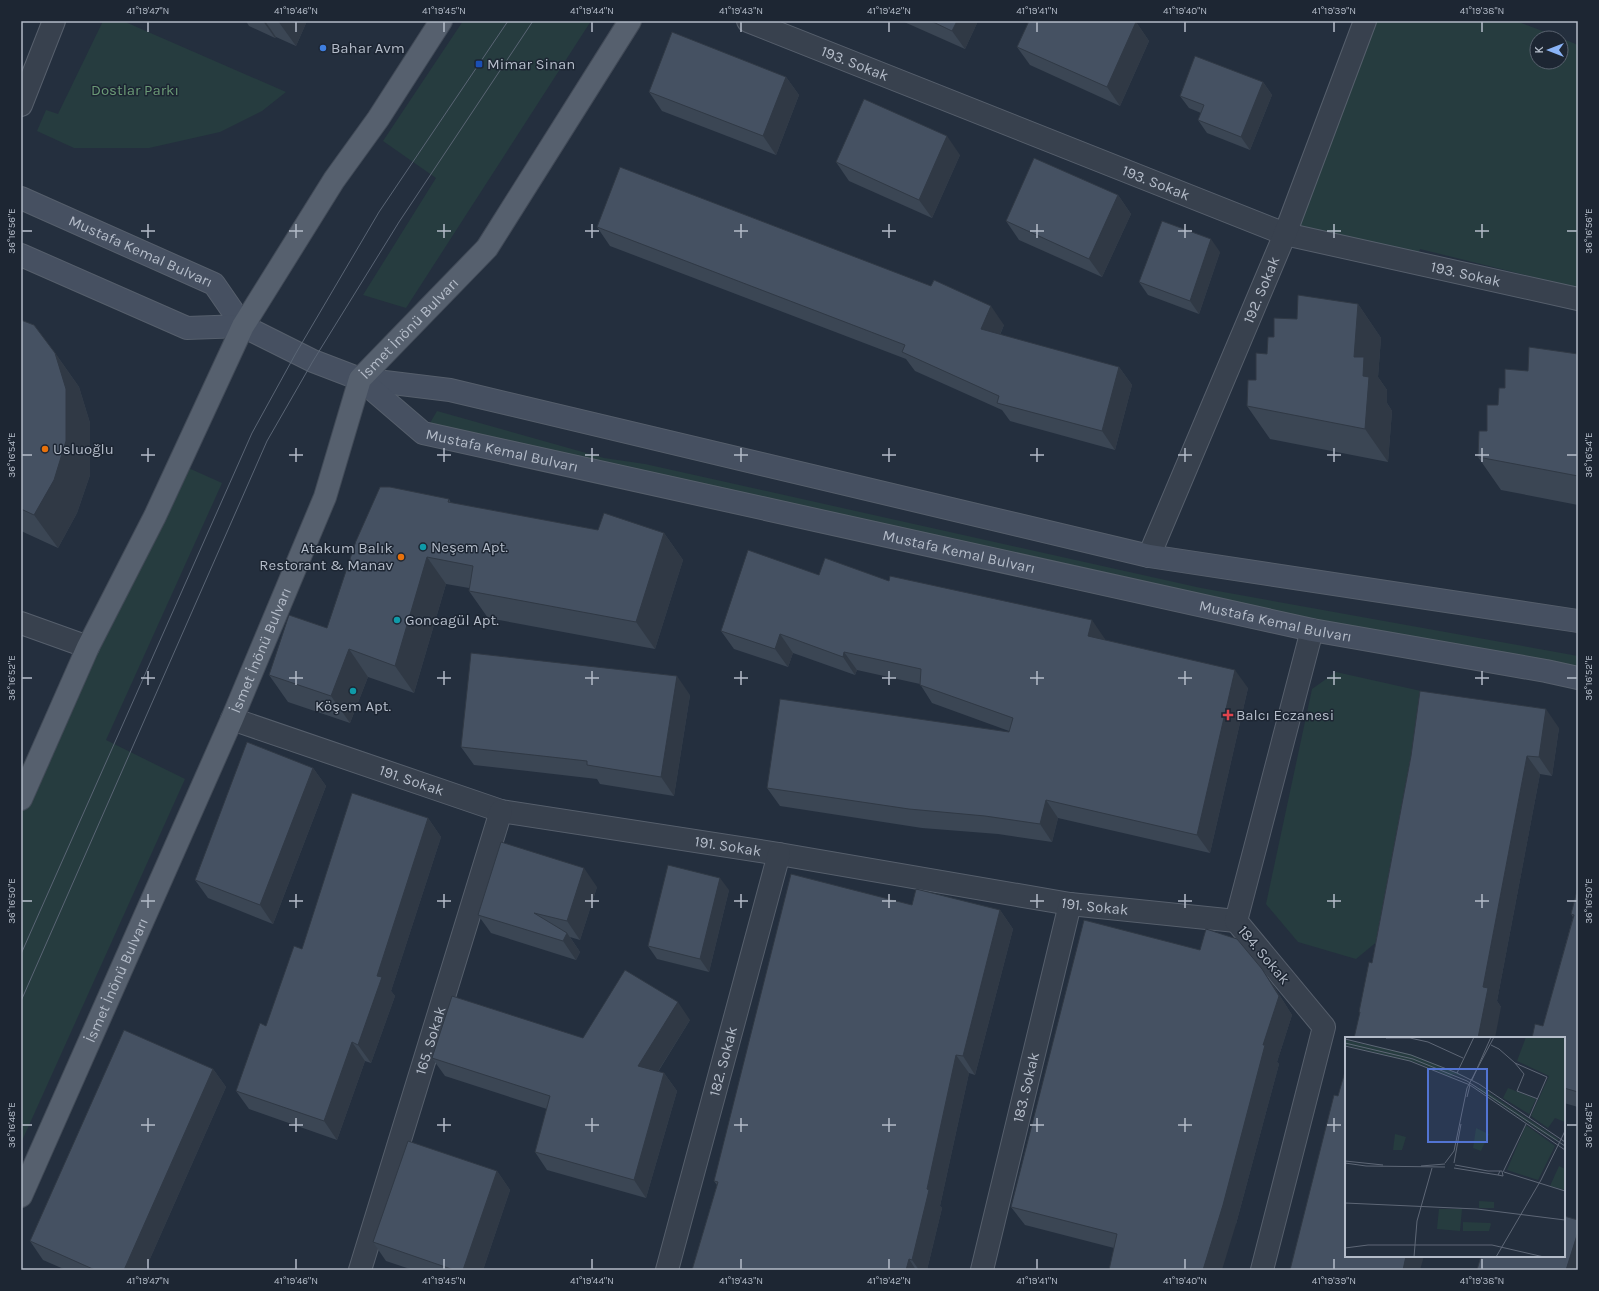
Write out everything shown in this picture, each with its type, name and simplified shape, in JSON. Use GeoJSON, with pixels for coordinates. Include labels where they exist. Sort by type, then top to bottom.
{"type":"FeatureCollection","features":[{"type":"Feature","properties":{"kind":"main road"},"geometry":{"type":"LineString","coordinates":[[21,799],[88,647],[155,516],[243,326],[334,180],[378,119],[441,21]]}},
{"type":"Feature","properties":{"kind":"main road","name":"İsmet İnönü Bulvarı"},"geometry":{"type":"LineString","coordinates":[[21,1196],[232,719],[325,497],[360,379],[487,248],[630,21]]}},
{"type":"Feature","properties":{"kind":"main road","name":"Mustafa Kemal Bulvarı"},"geometry":{"type":"LineString","coordinates":[[21,198],[214,284],[243,326],[313,362],[360,379],[450,390],[1149,556],[1578,621]]}},
{"type":"Feature","properties":{"kind":"main road","name":"Mustafa Kemal Bulvarı"},"geometry":{"type":"LineString","coordinates":[[21,255],[187,328],[243,326]]}},
{"type":"Feature","properties":{"kind":"main road","name":"Mustafa Kemal Bulvarı"},"geometry":{"type":"LineString","coordinates":[[360,379],[423,433],[1312,630],[1546,671],[1578,678]]}},
{"type":"Feature","properties":{"kind":"street"},"geometry":{"type":"LineString","coordinates":[[21,105],[54,21]]}},
{"type":"Feature","properties":{"kind":"street","name":"193. Sokak"},"geometry":{"type":"LineString","coordinates":[[748,21],[1286,234],[1578,299]]}},
{"type":"Feature","properties":{"kind":"street","name":"192. Sokak"},"geometry":{"type":"LineString","coordinates":[[1149,556],[1286,234],[1365,21]]}},
{"type":"Feature","properties":{"kind":"street"},"geometry":{"type":"LineString","coordinates":[[21,622],[88,647]]}},
{"type":"Feature","properties":{"kind":"street","name":"184. Sokak"},"geometry":{"type":"LineString","coordinates":[[1262,1270],[1324,1027],[1236,921],[1312,630]]}},
{"type":"Feature","properties":{"kind":"street","name":"191. Sokak"},"geometry":{"type":"LineString","coordinates":[[232,719],[501,811],[779,854],[1070,904],[1236,921]]}},
{"type":"Feature","properties":{"kind":"street","name":"165. Sokak"},"geometry":{"type":"LineString","coordinates":[[360,1270],[501,811]]}},
{"type":"Feature","properties":{"kind":"street","name":"182. Sokak"},"geometry":{"type":"LineString","coordinates":[[667,1270],[779,854]]}},
{"type":"Feature","properties":{"kind":"street","name":"183. Sokak"},"geometry":{"type":"LineString","coordinates":[[982,1270],[1070,904]]}},
{"type":"Feature","properties":{"kind":"green space","name":"Dostlar Parkı"},"geometry":{"type":"Polygon","coordinates":[[[103,21],[123,21],[286,92],[262,111],[220,132],[149,148],[74,148],[37,131],[46,110],[58,114],[103,21]]]}},
{"type":"Feature","properties":{"kind":"green space"},"geometry":{"type":"Polygon","coordinates":[[[463,21],[591,21],[406,308],[363,295],[436,178],[383,141],[463,21]]]}},
{"type":"Feature","properties":{"kind":"green space"},"geometry":{"type":"Polygon","coordinates":[[[1372,21],[1516,21],[1540,30],[1529,30],[1529,70],[1569,70],[1569,41],[1578,45],[1578,288],[1420,249],[1415,263],[1292,229],[1372,21]]]}},
{"type":"Feature","properties":{"kind":"green space"},"geometry":{"type":"Polygon","coordinates":[[[437,411],[604,458],[645,464],[1201,588],[1578,656],[1578,677],[633,481],[430,423],[437,411]]]}},
{"type":"Feature","properties":{"kind":"green space"},"geometry":{"type":"Polygon","coordinates":[[[184,466],[222,483],[106,740],[185,779],[21,1143],[21,797],[184,466]]]}},
{"type":"Feature","properties":{"kind":"green space"},"geometry":{"type":"Polygon","coordinates":[[[1336,672],[1430,693],[1385,935],[1356,959],[1298,942],[1266,904],[1312,689],[1336,672]]]}},
{"type":"Feature","properties":{"kind":"building"},"geometry":{"type":"Polygon","coordinates":[[[931,21],[957,21],[952,31],[931,21]]]}},
{"type":"Feature","properties":{"kind":"building"},"geometry":{"type":"Polygon","coordinates":[[[1029,21],[1136,22],[1107,87],[1017,47],[1029,21]]]}},
{"type":"Feature","properties":{"kind":"building"},"geometry":{"type":"Polygon","coordinates":[[[672,32],[786,77],[763,136],[649,92],[672,32]]]}},
{"type":"Feature","properties":{"kind":"building"},"geometry":{"type":"Polygon","coordinates":[[[1195,56],[1263,82],[1241,137],[1198,120],[1204,105],[1180,96],[1195,56]]]}},
{"type":"Feature","properties":{"kind":"building"},"geometry":{"type":"Polygon","coordinates":[[[864,99],[947,136],[919,200],[836,162],[864,99]]]}},
{"type":"Feature","properties":{"kind":"building"},"geometry":{"type":"Polygon","coordinates":[[[1034,158],[1118,195],[1089,259],[1006,221],[1034,158]]]}},
{"type":"Feature","properties":{"kind":"building"},"geometry":{"type":"Polygon","coordinates":[[[620,167],[931,286],[934,280],[991,306],[981,329],[1119,367],[1102,431],[997,403],[999,396],[902,352],[905,345],[597,227],[620,167]]]}},
{"type":"Feature","properties":{"kind":"building"},"geometry":{"type":"Polygon","coordinates":[[[1162,221],[1211,239],[1190,301],[1139,282],[1162,221]]]}},
{"type":"Feature","properties":{"kind":"building"},"geometry":{"type":"Polygon","coordinates":[[[1298,295],[1358,304],[1354,357],[1364,357],[1363,376],[1369,377],[1365,429],[1247,406],[1248,380],[1256,380],[1256,353],[1267,354],[1268,337],[1274,337],[1274,318],[1297,319],[1298,295]]]}},
{"type":"Feature","properties":{"kind":"building"},"geometry":{"type":"Polygon","coordinates":[[[21,320],[34,325],[55,353],[66,389],[66,441],[54,480],[34,515],[21,509],[21,320]]]}},
{"type":"Feature","properties":{"kind":"building"},"geometry":{"type":"Polygon","coordinates":[[[1529,347],[1578,354],[1578,476],[1478,457],[1479,431],[1487,431],[1487,405],[1498,405],[1499,388],[1505,388],[1505,369],[1528,371],[1529,347]]]}},
{"type":"Feature","properties":{"kind":"building"},"geometry":{"type":"Polygon","coordinates":[[[380,487],[390,487],[449,499],[448,502],[598,530],[604,513],[664,533],[636,622],[469,591],[473,566],[427,557],[395,666],[349,649],[331,696],[269,675],[289,615],[327,628],[356,541],[380,487]]]}},
{"type":"Feature","properties":{"kind":"building"},"geometry":{"type":"Polygon","coordinates":[[[748,550],[819,575],[825,558],[889,581],[890,576],[1092,620],[1088,636],[1235,670],[1197,835],[1046,800],[1040,824],[985,816],[909,809],[767,788],[780,699],[1009,732],[1013,718],[920,685],[921,669],[844,652],[843,657],[780,634],[775,649],[721,631],[748,550]]]}},
{"type":"Feature","properties":{"kind":"building"},"geometry":{"type":"Polygon","coordinates":[[[471,653],[677,676],[661,777],[587,765],[587,761],[461,747],[471,653]]]}},
{"type":"Feature","properties":{"kind":"building"},"geometry":{"type":"Polygon","coordinates":[[[1420,691],[1546,709],[1539,757],[1527,756],[1483,987],[1488,988],[1478,1037],[1354,1037],[1369,962],[1372,963],[1411,756],[1420,691]]]}},
{"type":"Feature","properties":{"kind":"building"},"geometry":{"type":"Polygon","coordinates":[[[247,742],[313,768],[260,905],[195,880],[247,742]]]}},
{"type":"Feature","properties":{"kind":"building"},"geometry":{"type":"Polygon","coordinates":[[[352,793],[428,818],[377,976],[382,977],[358,1045],[352,1042],[324,1121],[236,1091],[260,1023],[266,1026],[294,946],[302,949],[352,793]]]}},
{"type":"Feature","properties":{"kind":"building"},"geometry":{"type":"Polygon","coordinates":[[[501,842],[584,868],[567,921],[534,913],[567,933],[563,941],[478,915],[501,842]]]}},
{"type":"Feature","properties":{"kind":"building"},"geometry":{"type":"Polygon","coordinates":[[[668,865],[720,878],[700,959],[648,946],[668,865]]]}},
{"type":"Feature","properties":{"kind":"building"},"geometry":{"type":"Polygon","coordinates":[[[791,874],[912,905],[916,889],[1000,910],[963,1056],[956,1055],[927,1189],[929,1190],[912,1260],[909,1259],[906,1270],[692,1270],[718,1182],[714,1181],[791,874]]]}},
{"type":"Feature","properties":{"kind":"building"},"geometry":{"type":"Polygon","coordinates":[[[1578,887],[1578,1092],[1565,1088],[1565,1037],[1532,1037],[1535,1024],[1543,1026],[1574,915],[1571,914],[1578,887]]]}},
{"type":"Feature","properties":{"kind":"building"},"geometry":{"type":"Polygon","coordinates":[[[1084,920],[1200,950],[1206,929],[1237,939],[1262,969],[1279,996],[1263,1045],[1265,1045],[1223,1205],[1203,1270],[1109,1270],[1117,1234],[1011,1207],[1084,920]]]}},
{"type":"Feature","properties":{"kind":"building"},"geometry":{"type":"Polygon","coordinates":[[[625,970],[678,1002],[638,1066],[664,1073],[634,1180],[535,1152],[550,1096],[432,1058],[452,996],[583,1038],[625,970]]]}},
{"type":"Feature","properties":{"kind":"building"},"geometry":{"type":"Polygon","coordinates":[[[124,1030],[213,1069],[124,1270],[95,1270],[30,1241],[124,1030]]]}},
{"type":"Feature","properties":{"kind":"building"},"geometry":{"type":"Polygon","coordinates":[[[1345,1072],[1345,1257],[1406,1257],[1403,1270],[1290,1270],[1334,1095],[1338,1096],[1345,1072]]]}},
{"type":"Feature","properties":{"kind":"building"},"geometry":{"type":"Polygon","coordinates":[[[408,1141],[497,1171],[463,1270],[454,1270],[373,1242],[408,1141]]]}},
{"type":"Feature","properties":{"kind":"building"},"geometry":{"type":"Polygon","coordinates":[[[1565,1216],[1578,1220],[1578,1232],[1566,1270],[1477,1270],[1481,1257],[1565,1257],[1565,1216]]]}},
{"type":"Feature","properties":{"kind":"tram line"},"geometry":{"type":"LineString","coordinates":[[21,954],[252,433],[296,353],[379,212],[508,21]]}},
{"type":"Feature","properties":{"kind":"tram line"},"geometry":{"type":"LineString","coordinates":[[21,1001],[267,441],[313,361],[399,222],[533,21]]}},
{"type":"Feature","properties":{"kind":"place","name":"Bahar Avm"},"geometry":{"type":"Point","coordinates":[323,48]}},
{"type":"Feature","properties":{"kind":"place","name":"Mimar Sinan"},"geometry":{"type":"Point","coordinates":[479,64]}},
{"type":"Feature","properties":{"kind":"place","name":"Usluoğlu"},"geometry":{"type":"Point","coordinates":[45,449]}},
{"type":"Feature","properties":{"kind":"place","name":"Neşem Apt."},"geometry":{"type":"Point","coordinates":[423,547]}},
{"type":"Feature","properties":{"kind":"place","name":"Atakum Balık Restorant & Manav"},"geometry":{"type":"Point","coordinates":[401,557]}},
{"type":"Feature","properties":{"kind":"place","name":"Goncagül Apt."},"geometry":{"type":"Point","coordinates":[397,620]}},
{"type":"Feature","properties":{"kind":"place","name":"Köşem Apt."},"geometry":{"type":"Point","coordinates":[353,691]}},
{"type":"Feature","properties":{"kind":"place","name":"Balcı Eczanesi"},"geometry":{"type":"Point","coordinates":[1228,715]}}]}
